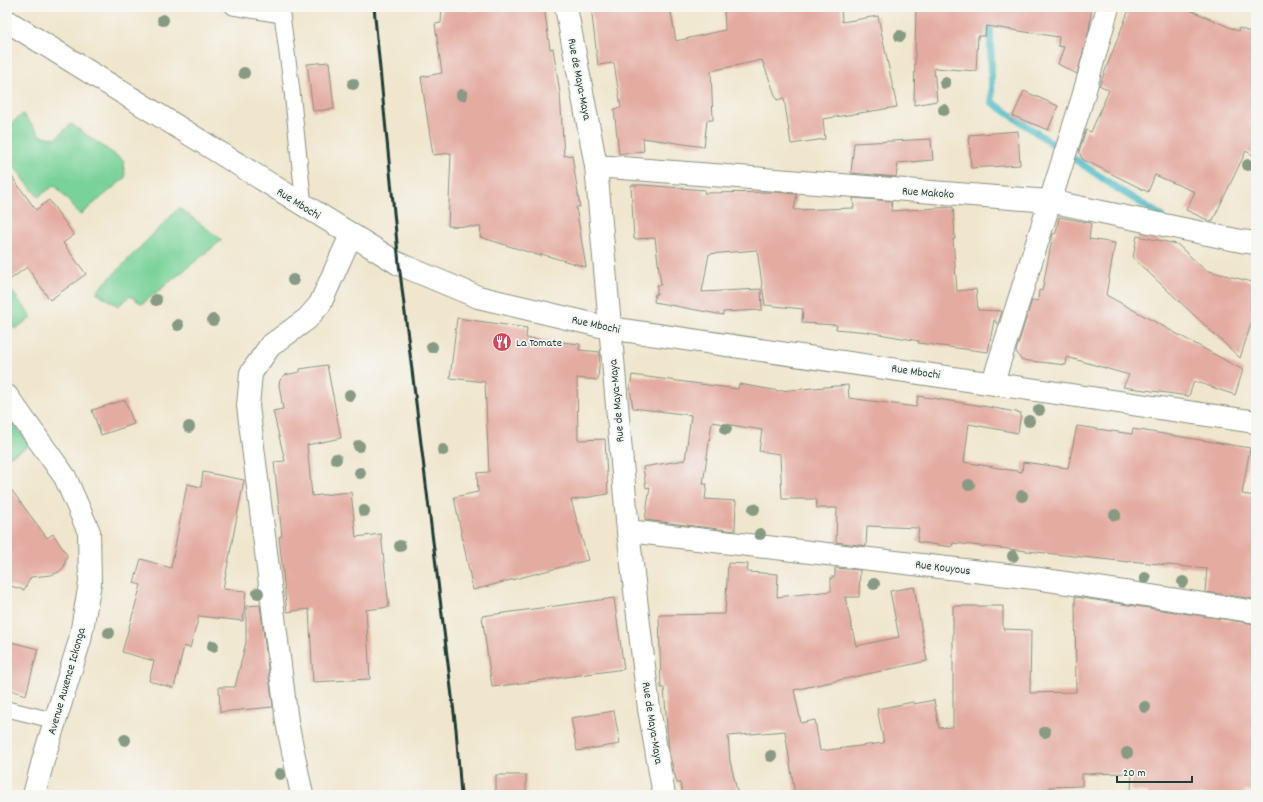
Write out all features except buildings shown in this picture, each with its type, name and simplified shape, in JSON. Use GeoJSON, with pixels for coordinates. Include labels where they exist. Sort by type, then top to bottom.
{"type":"FeatureCollection","features":[{"type":"Feature","properties":{"kind":"street","name":"Rue de Maya-Maya"},"geometry":{"type":"LineString","coordinates":[[566,7],[596,166],[628,531],[649,709],[664,795]]}},
{"type":"Feature","properties":{"kind":"street"},"geometry":{"type":"LineString","coordinates":[[993,382],[1083,97],[1108,7]]}},
{"type":"Feature","properties":{"kind":"street","name":"Rue Mbochi"},"geometry":{"type":"LineString","coordinates":[[7,21],[399,264],[478,296],[609,328],[993,382],[1256,422]]}},
{"type":"Feature","properties":{"kind":"street","name":"Rue Makoko"},"geometry":{"type":"LineString","coordinates":[[596,166],[1049,201],[1256,243]]}},
{"type":"Feature","properties":{"kind":"street"},"geometry":{"type":"LineString","coordinates":[[302,795],[287,722],[248,406],[251,373],[270,346],[307,319],[320,304],[351,235]]}},
{"type":"Feature","properties":{"kind":"street","name":"Avenue Auxence Ickonga"},"geometry":{"type":"LineString","coordinates":[[7,396],[65,478],[89,532],[90,583],[80,640],[44,757],[34,795]]}},
{"type":"Feature","properties":{"kind":"street","name":"Rue Kouyous"},"geometry":{"type":"LineString","coordinates":[[628,531],[1034,578],[1256,612]]}},
{"type":"Feature","properties":{"kind":"lane"},"geometry":{"type":"LineString","coordinates":[[233,7],[281,11],[292,91],[304,206]]}},
{"type":"Feature","properties":{"kind":"lane"},"geometry":{"type":"LineString","coordinates":[[7,709],[56,721]]}},
{"type":"Feature","properties":{"kind":"green space"},"geometry":{"type":"Polygon","coordinates":[[[23,114],[41,136],[56,138],[71,124],[124,161],[125,178],[80,215],[55,185],[38,197],[11,163],[7,165],[7,127],[23,114]]]}},
{"type":"Feature","properties":{"kind":"green space"},"geometry":{"type":"Polygon","coordinates":[[[179,208],[222,240],[142,304],[130,296],[118,306],[96,292],[179,208]]]}},
{"type":"Feature","properties":{"kind":"green space"},"geometry":{"type":"Polygon","coordinates":[[[7,285],[32,317],[15,329],[7,319],[7,285]]]}},
{"type":"Feature","properties":{"kind":"green space"},"geometry":{"type":"Polygon","coordinates":[[[7,414],[30,445],[7,458],[7,414]]]}},
{"type":"Feature","properties":{"kind":"waterway"},"geometry":{"type":"LineString","coordinates":[[990,7],[992,102],[1118,189],[1162,216]]}},
{"type":"Feature","properties":{"kind":"railway"},"geometry":{"type":"LineString","coordinates":[[374,7],[399,264],[456,729],[461,795]]}},
{"type":"Feature","properties":{"kind":"place","name":"La Tomate"},"geometry":{"type":"Point","coordinates":[502,342]}}]}
